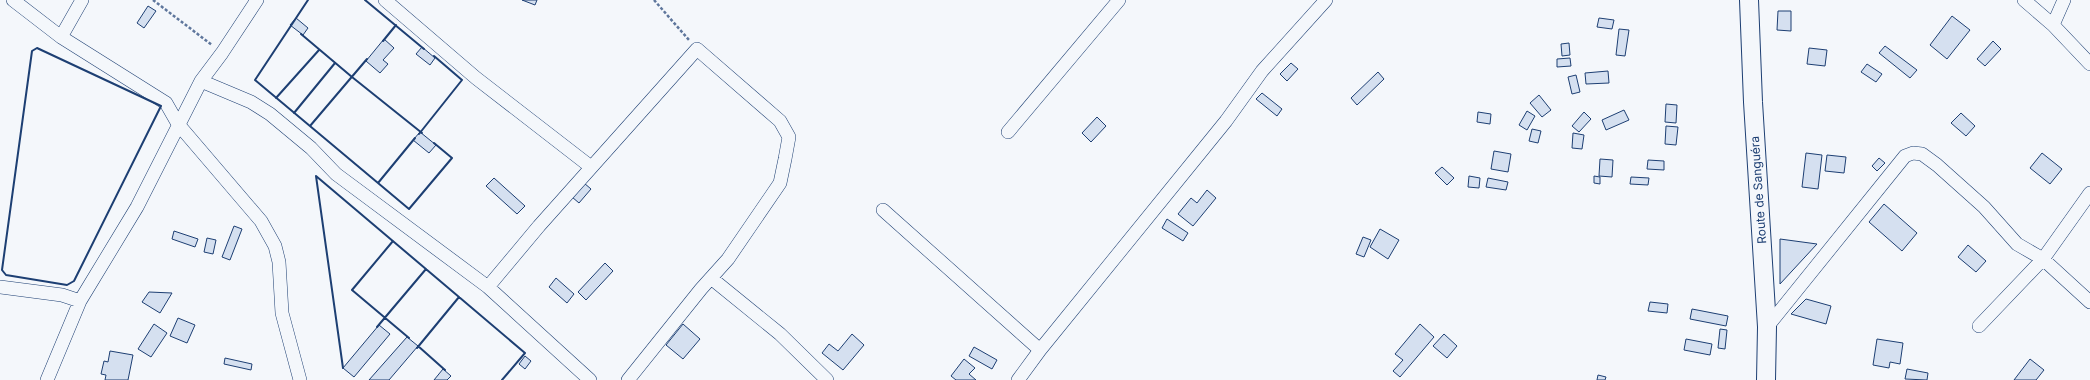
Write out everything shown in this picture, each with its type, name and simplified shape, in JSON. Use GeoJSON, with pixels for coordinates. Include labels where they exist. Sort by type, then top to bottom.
{"type":"FeatureCollection","features":[{"type":"Feature","properties":{"kind":"street"},"geometry":{"type":"LineString","coordinates":[[13,0],[61,37],[166,103],[178,124],[243,198],[261,221],[275,246],[279,262],[282,313],[300,380]]}},
{"type":"Feature","properties":{"kind":"street"},"geometry":{"type":"LineString","coordinates":[[61,37],[82,0]]}},
{"type":"Feature","properties":{"kind":"street"},"geometry":{"type":"LineString","coordinates":[[47,380],[80,300],[137,207],[201,81],[222,53],[257,0]]}},
{"type":"Feature","properties":{"kind":"street"},"geometry":{"type":"LineString","coordinates":[[385,0],[476,78],[591,167]]}},
{"type":"Feature","properties":{"kind":"street"},"geometry":{"type":"LineString","coordinates":[[1008,132],[1119,0]]}},
{"type":"Feature","properties":{"kind":"street","name":"Route de Sanguéra"},"geometry":{"type":"LineString","coordinates":[[1749,0],[1752,102],[1767,327],[1766,380]]}},
{"type":"Feature","properties":{"kind":"street"},"geometry":{"type":"LineString","coordinates":[[2024,0],[2053,25],[2090,64]]}},
{"type":"Feature","properties":{"kind":"street"},"geometry":{"type":"LineString","coordinates":[[2053,25],[2064,0]]}},
{"type":"Feature","properties":{"kind":"street"},"geometry":{"type":"LineString","coordinates":[[1018,380],[1040,350],[1226,121],[1262,71],[1319,2]]}},
{"type":"Feature","properties":{"kind":"street"},"geometry":{"type":"LineString","coordinates":[[488,287],[591,167],[697,50],[780,121],[789,137],[780,183],[728,259],[710,278],[628,380]]}},
{"type":"Feature","properties":{"kind":"street"},"geometry":{"type":"LineString","coordinates":[[201,81],[251,102],[270,114],[311,148],[336,174],[488,287],[590,380]]}},
{"type":"Feature","properties":{"kind":"street"},"geometry":{"type":"LineString","coordinates":[[1767,327],[1905,156],[1913,153],[1922,154],[1937,165],[1984,207],[2017,244],[2043,259],[2090,302]]}},
{"type":"Feature","properties":{"kind":"street"},"geometry":{"type":"LineString","coordinates":[[1979,326],[2043,259],[2090,193]]}},
{"type":"Feature","properties":{"kind":"street"},"geometry":{"type":"LineString","coordinates":[[883,210],[1040,350]]}},
{"type":"Feature","properties":{"kind":"street"},"geometry":{"type":"LineString","coordinates":[[710,278],[780,334],[827,380]]}},
{"type":"Feature","properties":{"kind":"street"},"geometry":{"type":"LineString","coordinates":[[0,287],[62,295],[80,300]]}},
{"type":"Feature","properties":{"kind":"path"},"geometry":{"type":"LineString","coordinates":[[153,0],[222,53]]}},
{"type":"Feature","properties":{"kind":"path"},"geometry":{"type":"LineString","coordinates":[[654,0],[697,50]]}},
{"type":"Feature","properties":{"kind":"building"},"geometry":{"type":"Polygon","coordinates":[[[522,0],[537,0],[535,5],[522,0]]]}},
{"type":"Feature","properties":{"kind":"building"},"geometry":{"type":"Polygon","coordinates":[[[148,6],[156,11],[144,28],[137,23],[148,6]]]}},
{"type":"Feature","properties":{"kind":"building"},"geometry":{"type":"Polygon","coordinates":[[[1778,11],[1791,11],[1791,31],[1777,30],[1778,11]]]}},
{"type":"Feature","properties":{"kind":"building"},"geometry":{"type":"Polygon","coordinates":[[[1952,16],[1970,30],[1947,59],[1930,45],[1952,16]]]}},
{"type":"Feature","properties":{"kind":"building"},"geometry":{"type":"Polygon","coordinates":[[[296,18],[308,28],[303,35],[290,25],[296,18]]]}},
{"type":"Feature","properties":{"kind":"building"},"geometry":{"type":"Polygon","coordinates":[[[1599,18],[1614,20],[1612,29],[1597,27],[1599,18]]]}},
{"type":"Feature","properties":{"kind":"building"},"geometry":{"type":"Polygon","coordinates":[[[1619,29],[1629,30],[1625,56],[1616,55],[1619,29]]]}},
{"type":"Feature","properties":{"kind":"building"},"geometry":{"type":"Polygon","coordinates":[[[384,39],[394,48],[383,60],[388,64],[380,73],[366,61],[384,39]]]}},
{"type":"Feature","properties":{"kind":"building"},"geometry":{"type":"Polygon","coordinates":[[[1993,41],[2001,49],[1985,66],[1977,59],[1993,41]]]}},
{"type":"Feature","properties":{"kind":"building"},"geometry":{"type":"Polygon","coordinates":[[[1569,43],[1570,55],[1562,56],[1561,44],[1569,43]]]}},
{"type":"Feature","properties":{"kind":"building"},"geometry":{"type":"Polygon","coordinates":[[[1885,46],[1917,70],[1910,78],[1879,53],[1885,46]]]}},
{"type":"Feature","properties":{"kind":"building"},"geometry":{"type":"Polygon","coordinates":[[[422,47],[435,58],[430,65],[416,54],[422,47]]]}},
{"type":"Feature","properties":{"kind":"building"},"geometry":{"type":"Polygon","coordinates":[[[1809,48],[1827,50],[1825,66],[1807,64],[1809,48]]]}},
{"type":"Feature","properties":{"kind":"building"},"geometry":{"type":"Polygon","coordinates":[[[1570,58],[1571,66],[1557,67],[1557,59],[1570,58]]]}},
{"type":"Feature","properties":{"kind":"building"},"geometry":{"type":"Polygon","coordinates":[[[1291,63],[1298,69],[1287,81],[1280,74],[1291,63]]]}},
{"type":"Feature","properties":{"kind":"building"},"geometry":{"type":"Polygon","coordinates":[[[1867,64],[1882,74],[1876,82],[1861,72],[1867,64]]]}},
{"type":"Feature","properties":{"kind":"building"},"geometry":{"type":"Polygon","coordinates":[[[1608,71],[1609,83],[1586,84],[1585,73],[1608,71]]]}},
{"type":"Feature","properties":{"kind":"building"},"geometry":{"type":"Polygon","coordinates":[[[1378,72],[1384,79],[1357,105],[1351,98],[1378,72]]]}},
{"type":"Feature","properties":{"kind":"building"},"geometry":{"type":"Polygon","coordinates":[[[1576,75],[1580,92],[1572,94],[1568,77],[1576,75]]]}},
{"type":"Feature","properties":{"kind":"building"},"geometry":{"type":"Polygon","coordinates":[[[1262,93],[1282,109],[1277,116],[1256,99],[1262,93]]]}},
{"type":"Feature","properties":{"kind":"building"},"geometry":{"type":"Polygon","coordinates":[[[1539,95],[1551,110],[1542,117],[1530,103],[1539,95]]]}},
{"type":"Feature","properties":{"kind":"building"},"geometry":{"type":"Polygon","coordinates":[[[1666,104],[1677,105],[1676,123],[1665,122],[1666,104]]]}},
{"type":"Feature","properties":{"kind":"building"},"geometry":{"type":"Polygon","coordinates":[[[1624,110],[1629,120],[1606,130],[1602,120],[1624,110]]]}},
{"type":"Feature","properties":{"kind":"building"},"geometry":{"type":"Polygon","coordinates":[[[1527,111],[1535,116],[1527,130],[1519,125],[1527,111]]]}},
{"type":"Feature","properties":{"kind":"building"},"geometry":{"type":"Polygon","coordinates":[[[1478,112],[1491,114],[1490,124],[1477,122],[1478,112]]]}},
{"type":"Feature","properties":{"kind":"building"},"geometry":{"type":"Polygon","coordinates":[[[1584,112],[1591,119],[1579,132],[1572,126],[1584,112]]]}},
{"type":"Feature","properties":{"kind":"building"},"geometry":{"type":"Polygon","coordinates":[[[1961,113],[1975,126],[1966,136],[1951,123],[1961,113]]]}},
{"type":"Feature","properties":{"kind":"building"},"geometry":{"type":"Polygon","coordinates":[[[1097,117],[1106,126],[1091,142],[1082,133],[1097,117]]]}},
{"type":"Feature","properties":{"kind":"building"},"geometry":{"type":"Polygon","coordinates":[[[1666,126],[1678,127],[1676,145],[1665,144],[1666,126]]]}},
{"type":"Feature","properties":{"kind":"building"},"geometry":{"type":"Polygon","coordinates":[[[1532,129],[1541,131],[1538,143],[1529,141],[1532,129]]]}},
{"type":"Feature","properties":{"kind":"building"},"geometry":{"type":"Polygon","coordinates":[[[420,132],[436,145],[429,153],[413,140],[420,132]]]}},
{"type":"Feature","properties":{"kind":"building"},"geometry":{"type":"Polygon","coordinates":[[[1573,133],[1584,135],[1582,149],[1572,148],[1573,133]]]}},
{"type":"Feature","properties":{"kind":"building"},"geometry":{"type":"Polygon","coordinates":[[[1494,151],[1511,154],[1508,172],[1491,169],[1494,151]]]}},
{"type":"Feature","properties":{"kind":"building"},"geometry":{"type":"Polygon","coordinates":[[[1806,153],[1822,155],[1818,189],[1802,187],[1806,153]]]}},
{"type":"Feature","properties":{"kind":"building"},"geometry":{"type":"Polygon","coordinates":[[[2042,153],[2062,169],[2050,184],[2030,168],[2042,153]]]}},
{"type":"Feature","properties":{"kind":"building"},"geometry":{"type":"Polygon","coordinates":[[[1827,155],[1846,157],[1844,173],[1825,171],[1827,155]]]}},
{"type":"Feature","properties":{"kind":"building"},"geometry":{"type":"Polygon","coordinates":[[[1879,158],[1885,163],[1877,171],[1872,166],[1879,158]]]}},
{"type":"Feature","properties":{"kind":"building"},"geometry":{"type":"Polygon","coordinates":[[[1600,159],[1613,160],[1612,177],[1599,176],[1600,159]]]}},
{"type":"Feature","properties":{"kind":"building"},"geometry":{"type":"Polygon","coordinates":[[[1648,160],[1664,161],[1664,170],[1647,169],[1648,160]]]}},
{"type":"Feature","properties":{"kind":"building"},"geometry":{"type":"Polygon","coordinates":[[[1442,167],[1454,178],[1447,185],[1435,173],[1442,167]]]}},
{"type":"Feature","properties":{"kind":"building"},"geometry":{"type":"Polygon","coordinates":[[[1469,176],[1480,178],[1479,188],[1468,187],[1469,176]]]}},
{"type":"Feature","properties":{"kind":"building"},"geometry":{"type":"Polygon","coordinates":[[[1594,176],[1600,177],[1600,184],[1594,183],[1594,176]]]}},
{"type":"Feature","properties":{"kind":"building"},"geometry":{"type":"Polygon","coordinates":[[[1631,177],[1649,178],[1648,185],[1630,184],[1631,177]]]}},
{"type":"Feature","properties":{"kind":"building"},"geometry":{"type":"Polygon","coordinates":[[[494,178],[525,206],[517,214],[486,186],[494,178]]]}},
{"type":"Feature","properties":{"kind":"building"},"geometry":{"type":"Polygon","coordinates":[[[1488,178],[1508,182],[1506,190],[1486,187],[1488,178]]]}},
{"type":"Feature","properties":{"kind":"building"},"geometry":{"type":"Polygon","coordinates":[[[584,183],[591,189],[579,203],[572,197],[584,183]]]}},
{"type":"Feature","properties":{"kind":"building"},"geometry":{"type":"Polygon","coordinates":[[[1207,190],[1216,198],[1193,226],[1178,214],[1191,198],[1197,203],[1207,190]]]}},
{"type":"Feature","properties":{"kind":"building"},"geometry":{"type":"Polygon","coordinates":[[[1884,204],[1917,233],[1902,251],[1869,222],[1884,204]]]}},
{"type":"Feature","properties":{"kind":"building"},"geometry":{"type":"Polygon","coordinates":[[[1167,219],[1188,233],[1183,241],[1162,228],[1167,219]]]}},
{"type":"Feature","properties":{"kind":"building"},"geometry":{"type":"Polygon","coordinates":[[[234,226],[242,229],[230,260],[222,257],[234,226]]]}},
{"type":"Feature","properties":{"kind":"building"},"geometry":{"type":"Polygon","coordinates":[[[1380,229],[1399,240],[1388,259],[1370,247],[1380,229]]]}},
{"type":"Feature","properties":{"kind":"building"},"geometry":{"type":"Polygon","coordinates":[[[174,231],[198,239],[195,247],[172,239],[174,231]]]}},
{"type":"Feature","properties":{"kind":"building"},"geometry":{"type":"Polygon","coordinates":[[[1363,237],[1371,240],[1364,257],[1356,254],[1363,237]]]}},
{"type":"Feature","properties":{"kind":"building"},"geometry":{"type":"Polygon","coordinates":[[[207,238],[216,240],[213,254],[204,252],[207,238]]]}},
{"type":"Feature","properties":{"kind":"building"},"geometry":{"type":"Polygon","coordinates":[[[1780,239],[1817,244],[1780,284],[1780,239]]]}},
{"type":"Feature","properties":{"kind":"building"},"geometry":{"type":"Polygon","coordinates":[[[1968,245],[1986,261],[1976,272],[1958,257],[1968,245]]]}},
{"type":"Feature","properties":{"kind":"building"},"geometry":{"type":"Polygon","coordinates":[[[605,263],[613,271],[586,300],[578,292],[605,263]]]}},
{"type":"Feature","properties":{"kind":"building"},"geometry":{"type":"Polygon","coordinates":[[[556,278],[574,294],[567,303],[549,287],[556,278]]]}},
{"type":"Feature","properties":{"kind":"building"},"geometry":{"type":"Polygon","coordinates":[[[149,292],[172,293],[160,313],[142,302],[149,292]]]}},
{"type":"Feature","properties":{"kind":"building"},"geometry":{"type":"Polygon","coordinates":[[[1806,299],[1831,306],[1826,324],[1791,314],[1806,299]]]}},
{"type":"Feature","properties":{"kind":"building"},"geometry":{"type":"Polygon","coordinates":[[[1650,302],[1668,304],[1667,313],[1648,311],[1650,302]]]}},
{"type":"Feature","properties":{"kind":"building"},"geometry":{"type":"Polygon","coordinates":[[[1692,309],[1728,316],[1726,326],[1690,319],[1692,309]]]}},
{"type":"Feature","properties":{"kind":"building"},"geometry":{"type":"Polygon","coordinates":[[[178,318],[195,325],[187,343],[170,336],[178,318]]]}},
{"type":"Feature","properties":{"kind":"building"},"geometry":{"type":"Polygon","coordinates":[[[154,324],[167,333],[151,357],[138,349],[154,324]]]}},
{"type":"Feature","properties":{"kind":"building"},"geometry":{"type":"Polygon","coordinates":[[[683,324],[700,339],[683,359],[666,345],[683,324]]]}},
{"type":"Feature","properties":{"kind":"building"},"geometry":{"type":"Polygon","coordinates":[[[1420,324],[1434,337],[1400,377],[1393,371],[1403,360],[1395,354],[1420,324]]]}},
{"type":"Feature","properties":{"kind":"building"},"geometry":{"type":"Polygon","coordinates":[[[379,325],[390,334],[354,377],[343,368],[379,325]]]}},
{"type":"Feature","properties":{"kind":"building"},"geometry":{"type":"Polygon","coordinates":[[[1720,329],[1727,330],[1725,349],[1718,348],[1720,329]]]}},
{"type":"Feature","properties":{"kind":"building"},"geometry":{"type":"Polygon","coordinates":[[[852,334],[864,345],[843,370],[822,353],[829,344],[838,351],[852,334]]]}},
{"type":"Feature","properties":{"kind":"building"},"geometry":{"type":"Polygon","coordinates":[[[1444,334],[1457,346],[1447,358],[1433,346],[1444,334]]]}},
{"type":"Feature","properties":{"kind":"building"},"geometry":{"type":"Polygon","coordinates":[[[407,337],[418,346],[389,380],[369,380],[407,337]]]}},
{"type":"Feature","properties":{"kind":"building"},"geometry":{"type":"Polygon","coordinates":[[[1686,339],[1712,344],[1710,355],[1684,350],[1686,339]]]}},
{"type":"Feature","properties":{"kind":"building"},"geometry":{"type":"Polygon","coordinates":[[[1877,339],[1903,343],[1900,364],[1890,362],[1889,368],[1873,365],[1877,339]]]}},
{"type":"Feature","properties":{"kind":"building"},"geometry":{"type":"Polygon","coordinates":[[[974,347],[997,360],[992,369],[969,356],[974,347]]]}},
{"type":"Feature","properties":{"kind":"building"},"geometry":{"type":"Polygon","coordinates":[[[110,351],[133,355],[128,380],[105,380],[106,375],[101,374],[104,361],[108,362],[110,351]]]}},
{"type":"Feature","properties":{"kind":"building"},"geometry":{"type":"Polygon","coordinates":[[[525,356],[531,361],[525,369],[519,364],[525,356]]]}},
{"type":"Feature","properties":{"kind":"building"},"geometry":{"type":"Polygon","coordinates":[[[225,358],[252,364],[251,370],[224,364],[225,358]]]}},
{"type":"Feature","properties":{"kind":"building"},"geometry":{"type":"Polygon","coordinates":[[[964,359],[975,368],[969,374],[976,380],[956,380],[951,376],[964,359]]]}},
{"type":"Feature","properties":{"kind":"building"},"geometry":{"type":"Polygon","coordinates":[[[2030,359],[2044,370],[2036,380],[2014,380],[2030,359]]]}},
{"type":"Feature","properties":{"kind":"building"},"geometry":{"type":"Polygon","coordinates":[[[443,369],[451,376],[447,380],[434,380],[443,369]]]}},
{"type":"Feature","properties":{"kind":"building"},"geometry":{"type":"Polygon","coordinates":[[[1907,369],[1928,373],[1927,380],[1905,379],[1907,369]]]}},
{"type":"Feature","properties":{"kind":"building"},"geometry":{"type":"Polygon","coordinates":[[[1598,375],[1606,377],[1605,380],[1597,380],[1598,375]]]}},
{"type":"Feature","properties":{"kind":"wall"},"geometry":{"type":"LineString","coordinates":[[308,0],[255,80],[378,183],[415,138]]}},
{"type":"Feature","properties":{"kind":"wall"},"geometry":{"type":"LineString","coordinates":[[365,0],[424,49]]}},
{"type":"Feature","properties":{"kind":"wall"},"geometry":{"type":"LineString","coordinates":[[383,41],[396,25]]}},
{"type":"Feature","properties":{"kind":"wall"},"geometry":{"type":"LineString","coordinates":[[301,34],[422,133]]}},
{"type":"Feature","properties":{"kind":"wall"},"geometry":{"type":"LineString","coordinates":[[37,48],[161,106],[74,281],[67,285],[6,275],[2,270],[32,51],[37,48]]}},
{"type":"Feature","properties":{"kind":"wall"},"geometry":{"type":"LineString","coordinates":[[276,98],[319,50]]}},
{"type":"Feature","properties":{"kind":"wall"},"geometry":{"type":"LineString","coordinates":[[419,134],[462,80],[434,56]]}},
{"type":"Feature","properties":{"kind":"wall"},"geometry":{"type":"LineString","coordinates":[[310,126],[367,59]]}},
{"type":"Feature","properties":{"kind":"wall"},"geometry":{"type":"LineString","coordinates":[[294,113],[335,63]]}},
{"type":"Feature","properties":{"kind":"wall"},"geometry":{"type":"LineString","coordinates":[[378,183],[409,209],[452,158],[434,143]]}},
{"type":"Feature","properties":{"kind":"wall"},"geometry":{"type":"LineString","coordinates":[[343,368],[316,176],[459,297]]}},
{"type":"Feature","properties":{"kind":"wall"},"geometry":{"type":"LineString","coordinates":[[393,241],[352,290],[409,338]]}},
{"type":"Feature","properties":{"kind":"wall"},"geometry":{"type":"LineString","coordinates":[[377,327],[426,269]]}},
{"type":"Feature","properties":{"kind":"wall"},"geometry":{"type":"LineString","coordinates":[[417,348],[459,297],[525,353],[502,380]]}},
{"type":"Feature","properties":{"kind":"wall"},"geometry":{"type":"LineString","coordinates":[[418,346],[445,370]]}}]}
